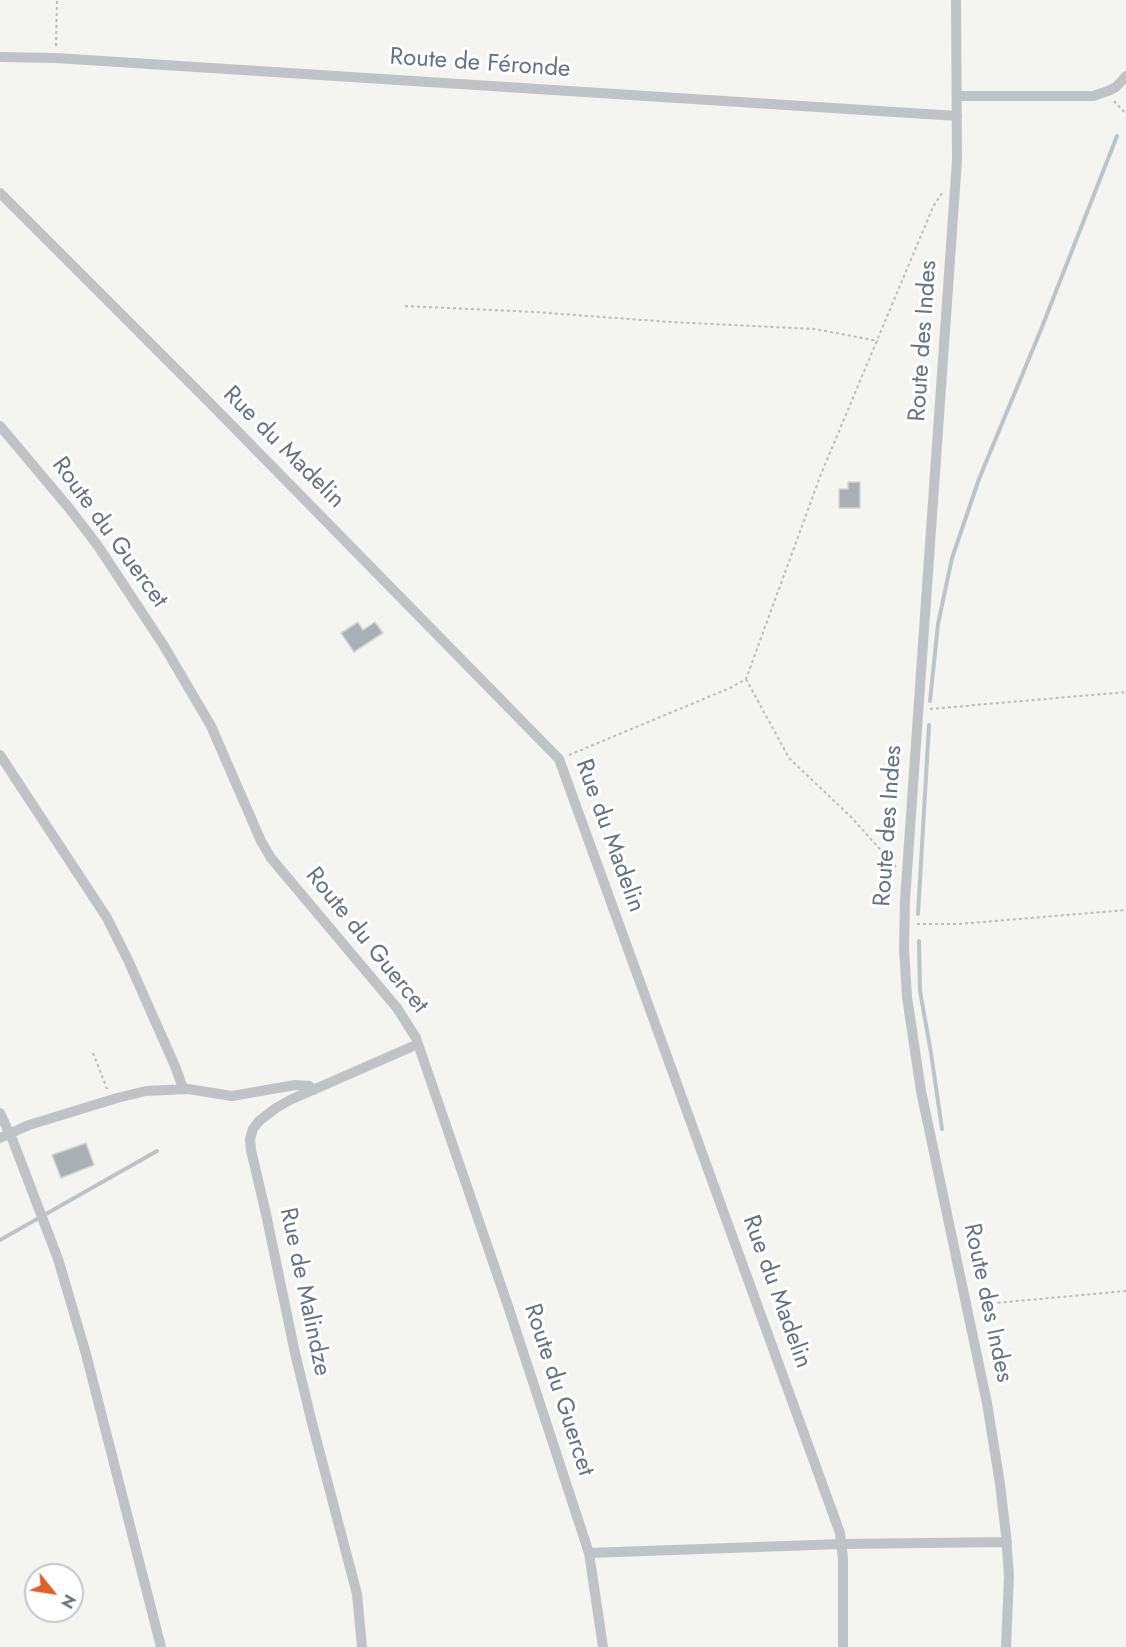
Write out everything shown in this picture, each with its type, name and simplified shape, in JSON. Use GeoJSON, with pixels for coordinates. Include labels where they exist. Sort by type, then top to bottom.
{"type":"FeatureCollection","features":[{"type":"Feature","properties":{"kind":"street","name":"Route des Indes"},"geometry":{"type":"LineString","coordinates":[[956,0],[958,96],[956,182],[904,924],[907,997],[915,1059],[992,1433],[1004,1509],[1009,1576],[1006,1647]]}},
{"type":"Feature","properties":{"kind":"street","name":"Route de Féronde"},"geometry":{"type":"LineString","coordinates":[[0,57],[56,58],[957,116]]}},
{"type":"Feature","properties":{"kind":"street"},"geometry":{"type":"LineString","coordinates":[[958,96],[1093,96],[1116,87],[1126,76]]}},
{"type":"Feature","properties":{"kind":"street","name":"Rue du Madelin"},"geometry":{"type":"LineString","coordinates":[[0,193],[559,759],[834,1513],[842,1544],[843,1647]]}},
{"type":"Feature","properties":{"kind":"street","name":"Route du Guercet"},"geometry":{"type":"LineString","coordinates":[[0,426],[91,536],[164,646],[211,726],[261,841],[271,858],[397,1008],[412,1030],[503,1291],[589,1553],[603,1647]]}},
{"type":"Feature","properties":{"kind":"street"},"geometry":{"type":"LineString","coordinates":[[0,755],[107,918],[128,960],[183,1088]]}},
{"type":"Feature","properties":{"kind":"street","name":"Rue de Malindze"},"geometry":{"type":"LineString","coordinates":[[362,1647],[357,1594],[295,1353],[250,1144],[253,1129],[262,1118],[290,1100],[418,1044]]}},
{"type":"Feature","properties":{"kind":"street"},"geometry":{"type":"LineString","coordinates":[[5,1135],[29,1125],[136,1093],[183,1088],[232,1096],[296,1085],[311,1086],[314,1090]]}},
{"type":"Feature","properties":{"kind":"street"},"geometry":{"type":"LineString","coordinates":[[0,1113],[5,1135],[45,1222],[58,1258],[86,1354],[161,1647]]}},
{"type":"Feature","properties":{"kind":"street"},"geometry":{"type":"LineString","coordinates":[[589,1553],[842,1544],[1007,1542]]}},
{"type":"Feature","properties":{"kind":"path"},"geometry":{"type":"LineString","coordinates":[[56,58],[57,0]]}},
{"type":"Feature","properties":{"kind":"path"},"geometry":{"type":"LineString","coordinates":[[1107,92],[1126,114]]}},
{"type":"Feature","properties":{"kind":"path"},"geometry":{"type":"LineString","coordinates":[[559,759],[730,688],[746,679],[821,474],[933,207],[946,189],[956,182]]}},
{"type":"Feature","properties":{"kind":"path"},"geometry":{"type":"LineString","coordinates":[[405,306],[815,329],[878,341]]}},
{"type":"Feature","properties":{"kind":"path"},"geometry":{"type":"LineString","coordinates":[[746,679],[789,758],[852,818],[891,863],[901,871],[907,872]]}},
{"type":"Feature","properties":{"kind":"path"},"geometry":{"type":"LineString","coordinates":[[918,710],[1126,692]]}},
{"type":"Feature","properties":{"kind":"path"},"geometry":{"type":"LineString","coordinates":[[904,924],[958,924],[1126,910]]}},
{"type":"Feature","properties":{"kind":"path"},"geometry":{"type":"LineString","coordinates":[[93,1053],[111,1100]]}},
{"type":"Feature","properties":{"kind":"path"},"geometry":{"type":"LineString","coordinates":[[967,1308],[995,1303],[1126,1291]]}},
{"type":"Feature","properties":{"kind":"building"},"geometry":{"type":"Polygon","coordinates":[[[848,482],[860,482],[860,508],[839,508],[839,489],[848,489],[848,482]]]}},
{"type":"Feature","properties":{"kind":"building"},"geometry":{"type":"Polygon","coordinates":[[[358,622],[363,630],[375,622],[383,633],[354,652],[341,633],[358,622]]]}},
{"type":"Feature","properties":{"kind":"building"},"geometry":{"type":"Polygon","coordinates":[[[86,1143],[94,1165],[61,1178],[52,1155],[86,1143]]]}},
{"type":"Feature","properties":{"kind":"waterway"},"geometry":{"type":"LineString","coordinates":[[930,701],[938,624],[952,558],[979,479],[1117,136]]}},
{"type":"Feature","properties":{"kind":"waterway"},"geometry":{"type":"LineString","coordinates":[[918,914],[929,725]]}},
{"type":"Feature","properties":{"kind":"waterway"},"geometry":{"type":"LineString","coordinates":[[919,941],[920,991],[942,1129]]}},
{"type":"Feature","properties":{"kind":"waterway"},"geometry":{"type":"LineString","coordinates":[[0,1240],[157,1151]]}}]}
